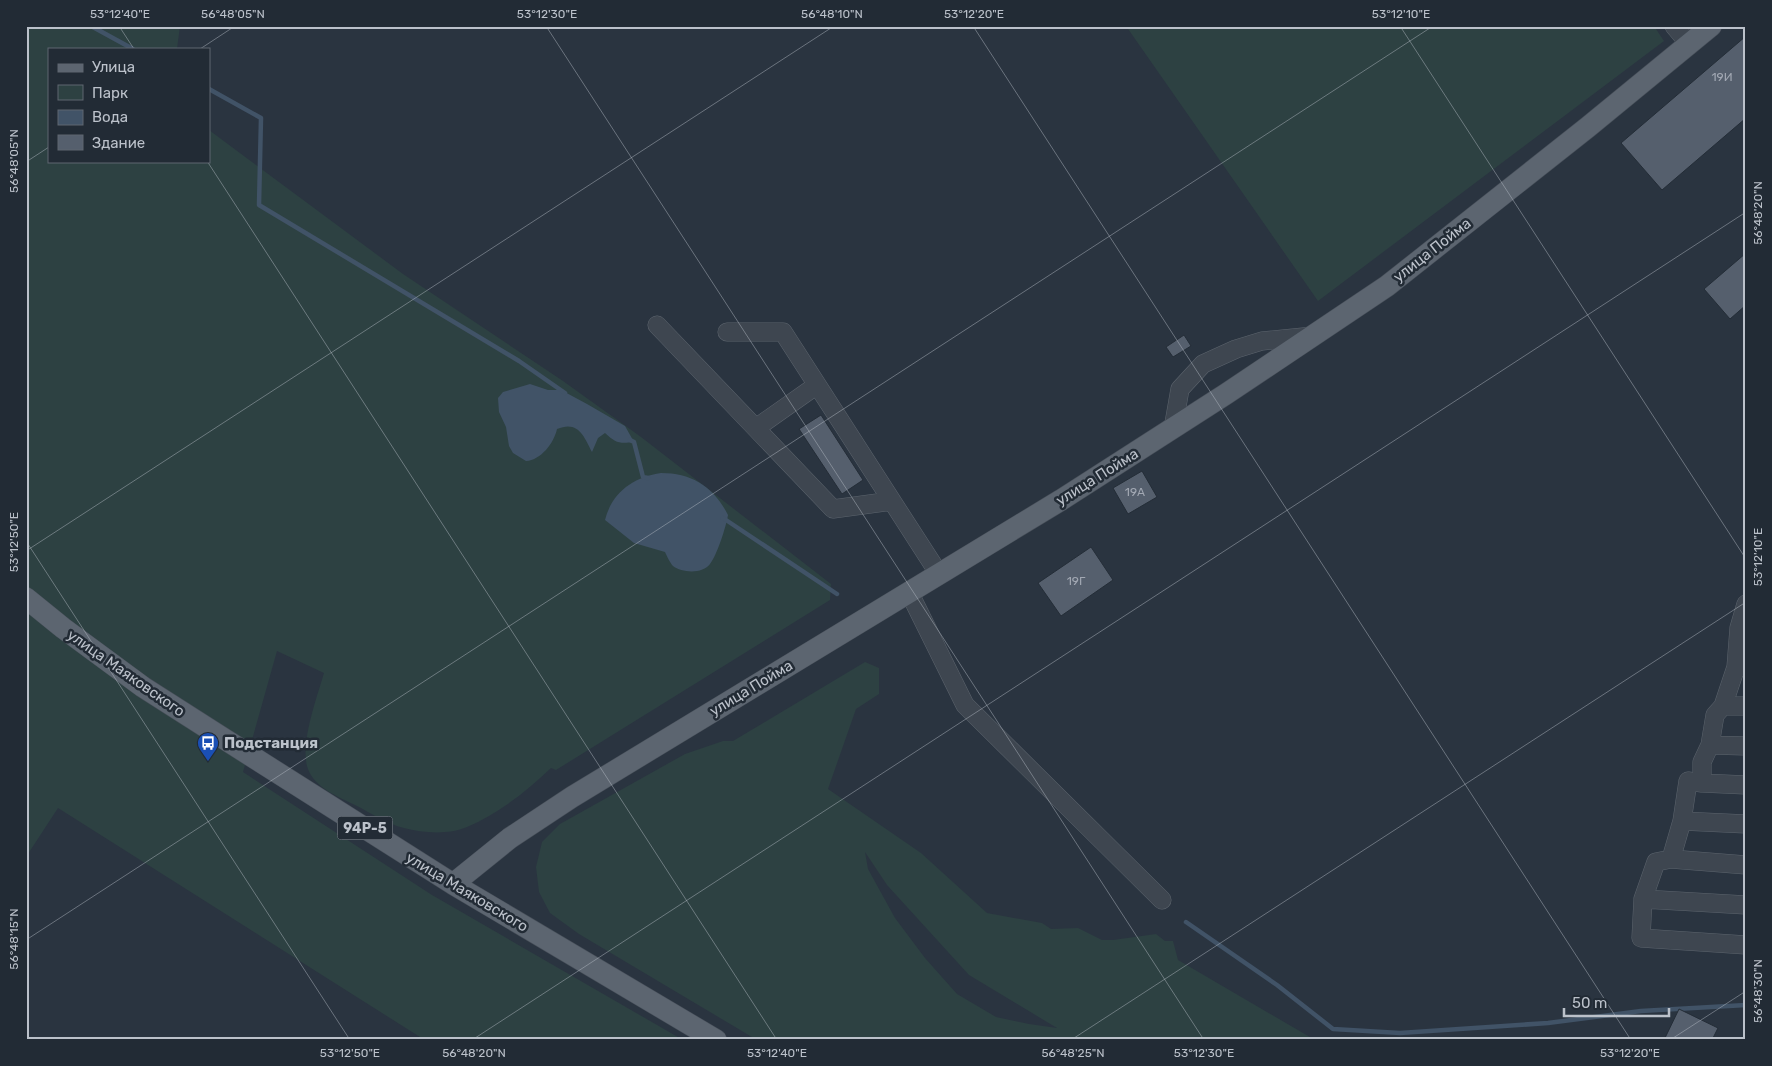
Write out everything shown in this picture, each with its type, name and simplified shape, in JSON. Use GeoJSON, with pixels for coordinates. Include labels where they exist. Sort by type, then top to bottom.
{"type":"FeatureCollection","features":[{"type":"Feature","properties":{"kind":"main road","name":"улица Пойма"},"geometry":{"type":"LineString","coordinates":[[453,884],[510,838],[572,797],[1061,500],[1387,286],[1588,127],[1711,26]]}},
{"type":"Feature","properties":{"kind":"main road","name":"улица Маяковского"},"geometry":{"type":"LineString","coordinates":[[26,598],[143,687],[453,884],[716,1040]]}},
{"type":"Feature","properties":{"kind":"lane"},"geometry":{"type":"LineString","coordinates":[[1674,26],[1690,45]]}},
{"type":"Feature","properties":{"kind":"lane"},"geometry":{"type":"LineString","coordinates":[[657,325],[832,508],[892,501]]}},
{"type":"Feature","properties":{"kind":"lane"},"geometry":{"type":"LineString","coordinates":[[727,332],[783,332],[939,574]]}},
{"type":"Feature","properties":{"kind":"lane"},"geometry":{"type":"LineString","coordinates":[[1173,428],[1180,389],[1203,364],[1236,349],[1262,341],[1313,336]]}},
{"type":"Feature","properties":{"kind":"lane"},"geometry":{"type":"LineString","coordinates":[[756,428],[817,385]]}},
{"type":"Feature","properties":{"kind":"lane"},"geometry":{"type":"LineString","coordinates":[[909,592],[965,705],[1162,900]]}},
{"type":"Feature","properties":{"kind":"lane"},"geometry":{"type":"LineString","coordinates":[[1702,783],[1702,762],[1710,745],[1715,715],[1723,706],[1741,667],[1742,628],[1746,604]]}},
{"type":"Feature","properties":{"kind":"lane"},"geometry":{"type":"LineString","coordinates":[[1723,706],[1746,706]]}},
{"type":"Feature","properties":{"kind":"lane"},"geometry":{"type":"LineString","coordinates":[[1710,745],[1746,746]]}},
{"type":"Feature","properties":{"kind":"lane"},"geometry":{"type":"LineString","coordinates":[[1671,859],[1682,821],[1688,781],[1746,785]]}},
{"type":"Feature","properties":{"kind":"lane"},"geometry":{"type":"LineString","coordinates":[[1682,821],[1746,824]]}},
{"type":"Feature","properties":{"kind":"lane"},"geometry":{"type":"LineString","coordinates":[[1746,864],[1671,859],[1656,862],[1643,899],[1641,938],[1746,945]]}},
{"type":"Feature","properties":{"kind":"lane"},"geometry":{"type":"LineString","coordinates":[[1643,899],[1746,905]]}},
{"type":"Feature","properties":{"kind":"green space"},"geometry":{"type":"Polygon","coordinates":[[[26,26],[180,26],[177,48],[48,48],[48,162],[210,162],[210,131],[403,274],[563,381],[641,437],[831,584],[830,600],[556,770],[551,768],[522,793],[490,816],[460,830],[444,832],[411,830],[385,821],[335,795],[316,782],[308,769],[306,748],[313,708],[324,673],[277,651],[243,772],[432,895],[683,1040],[419,1040],[420,1037],[58,808],[26,857],[26,26]]]}},
{"type":"Feature","properties":{"kind":"green space"},"geometry":{"type":"Polygon","coordinates":[[[1126,26],[1654,26],[1664,41],[1318,301],[1126,26]]]}},
{"type":"Feature","properties":{"kind":"green space"},"geometry":{"type":"Polygon","coordinates":[[[865,662],[879,668],[879,694],[856,709],[828,789],[921,853],[987,913],[1042,923],[1051,929],[1078,928],[1102,940],[1156,934],[1165,941],[1173,941],[1178,960],[1315,1040],[757,1040],[579,934],[550,913],[539,892],[536,867],[542,842],[560,824],[685,754],[723,741],[733,741],[865,662]],[[865,852],[868,869],[895,918],[925,958],[957,994],[996,1017],[1057,1028],[969,975],[887,885],[865,852]]]}},
{"type":"Feature","properties":{"kind":"water"},"geometry":{"type":"Polygon","coordinates":[[[530,384],[548,390],[561,390],[587,404],[625,426],[634,442],[618,442],[605,433],[598,438],[592,452],[579,431],[575,428],[564,427],[557,429],[550,445],[542,454],[537,458],[526,461],[513,453],[509,446],[506,427],[499,412],[498,398],[503,392],[530,384]]]}},
{"type":"Feature","properties":{"kind":"water"},"geometry":{"type":"Polygon","coordinates":[[[661,473],[692,479],[709,489],[728,515],[715,554],[710,564],[703,570],[687,571],[673,566],[665,552],[634,543],[605,520],[613,501],[633,482],[661,473]]]}},
{"type":"Feature","properties":{"kind":"building"},"geometry":{"type":"Polygon","coordinates":[[[1746,36],[1746,118],[1662,190],[1621,143],[1746,36]]]}},
{"type":"Feature","properties":{"kind":"building"},"geometry":{"type":"Polygon","coordinates":[[[1746,253],[1746,305],[1730,319],[1704,289],[1746,253]]]}},
{"type":"Feature","properties":{"kind":"building"},"geometry":{"type":"Polygon","coordinates":[[[1184,335],[1191,346],[1173,357],[1166,347],[1184,335]]]}},
{"type":"Feature","properties":{"kind":"building"},"geometry":{"type":"Polygon","coordinates":[[[821,415],[863,480],[842,494],[799,429],[821,415]]]}},
{"type":"Feature","properties":{"kind":"building"},"geometry":{"type":"Polygon","coordinates":[[[1142,471],[1157,497],[1128,514],[1113,488],[1142,471]]]}},
{"type":"Feature","properties":{"kind":"building"},"geometry":{"type":"Polygon","coordinates":[[[1091,547],[1113,580],[1061,616],[1038,583],[1091,547]]]}},
{"type":"Feature","properties":{"kind":"building"},"geometry":{"type":"Polygon","coordinates":[[[1679,1009],[1718,1028],[1712,1040],[1664,1040],[1679,1009]]]}},
{"type":"Feature","properties":{"kind":"waterway"},"geometry":{"type":"LineString","coordinates":[[91,26],[131,48]]}},
{"type":"Feature","properties":{"kind":"waterway"},"geometry":{"type":"LineString","coordinates":[[210,90],[261,118],[259,205],[519,361],[565,393]]}},
{"type":"Feature","properties":{"kind":"waterway"},"geometry":{"type":"LineString","coordinates":[[630,440],[634,442],[643,477],[648,478]]}},
{"type":"Feature","properties":{"kind":"waterway"},"geometry":{"type":"LineString","coordinates":[[723,518],[837,594]]}},
{"type":"Feature","properties":{"kind":"waterway"},"geometry":{"type":"LineString","coordinates":[[1186,922],[1277,985],[1333,1029],[1400,1033],[1548,1023],[1641,1011],[1746,1005]]}},
{"type":"Feature","properties":{"kind":"place","name":"Подстанция"},"geometry":{"type":"Point","coordinates":[208,762]}}]}
